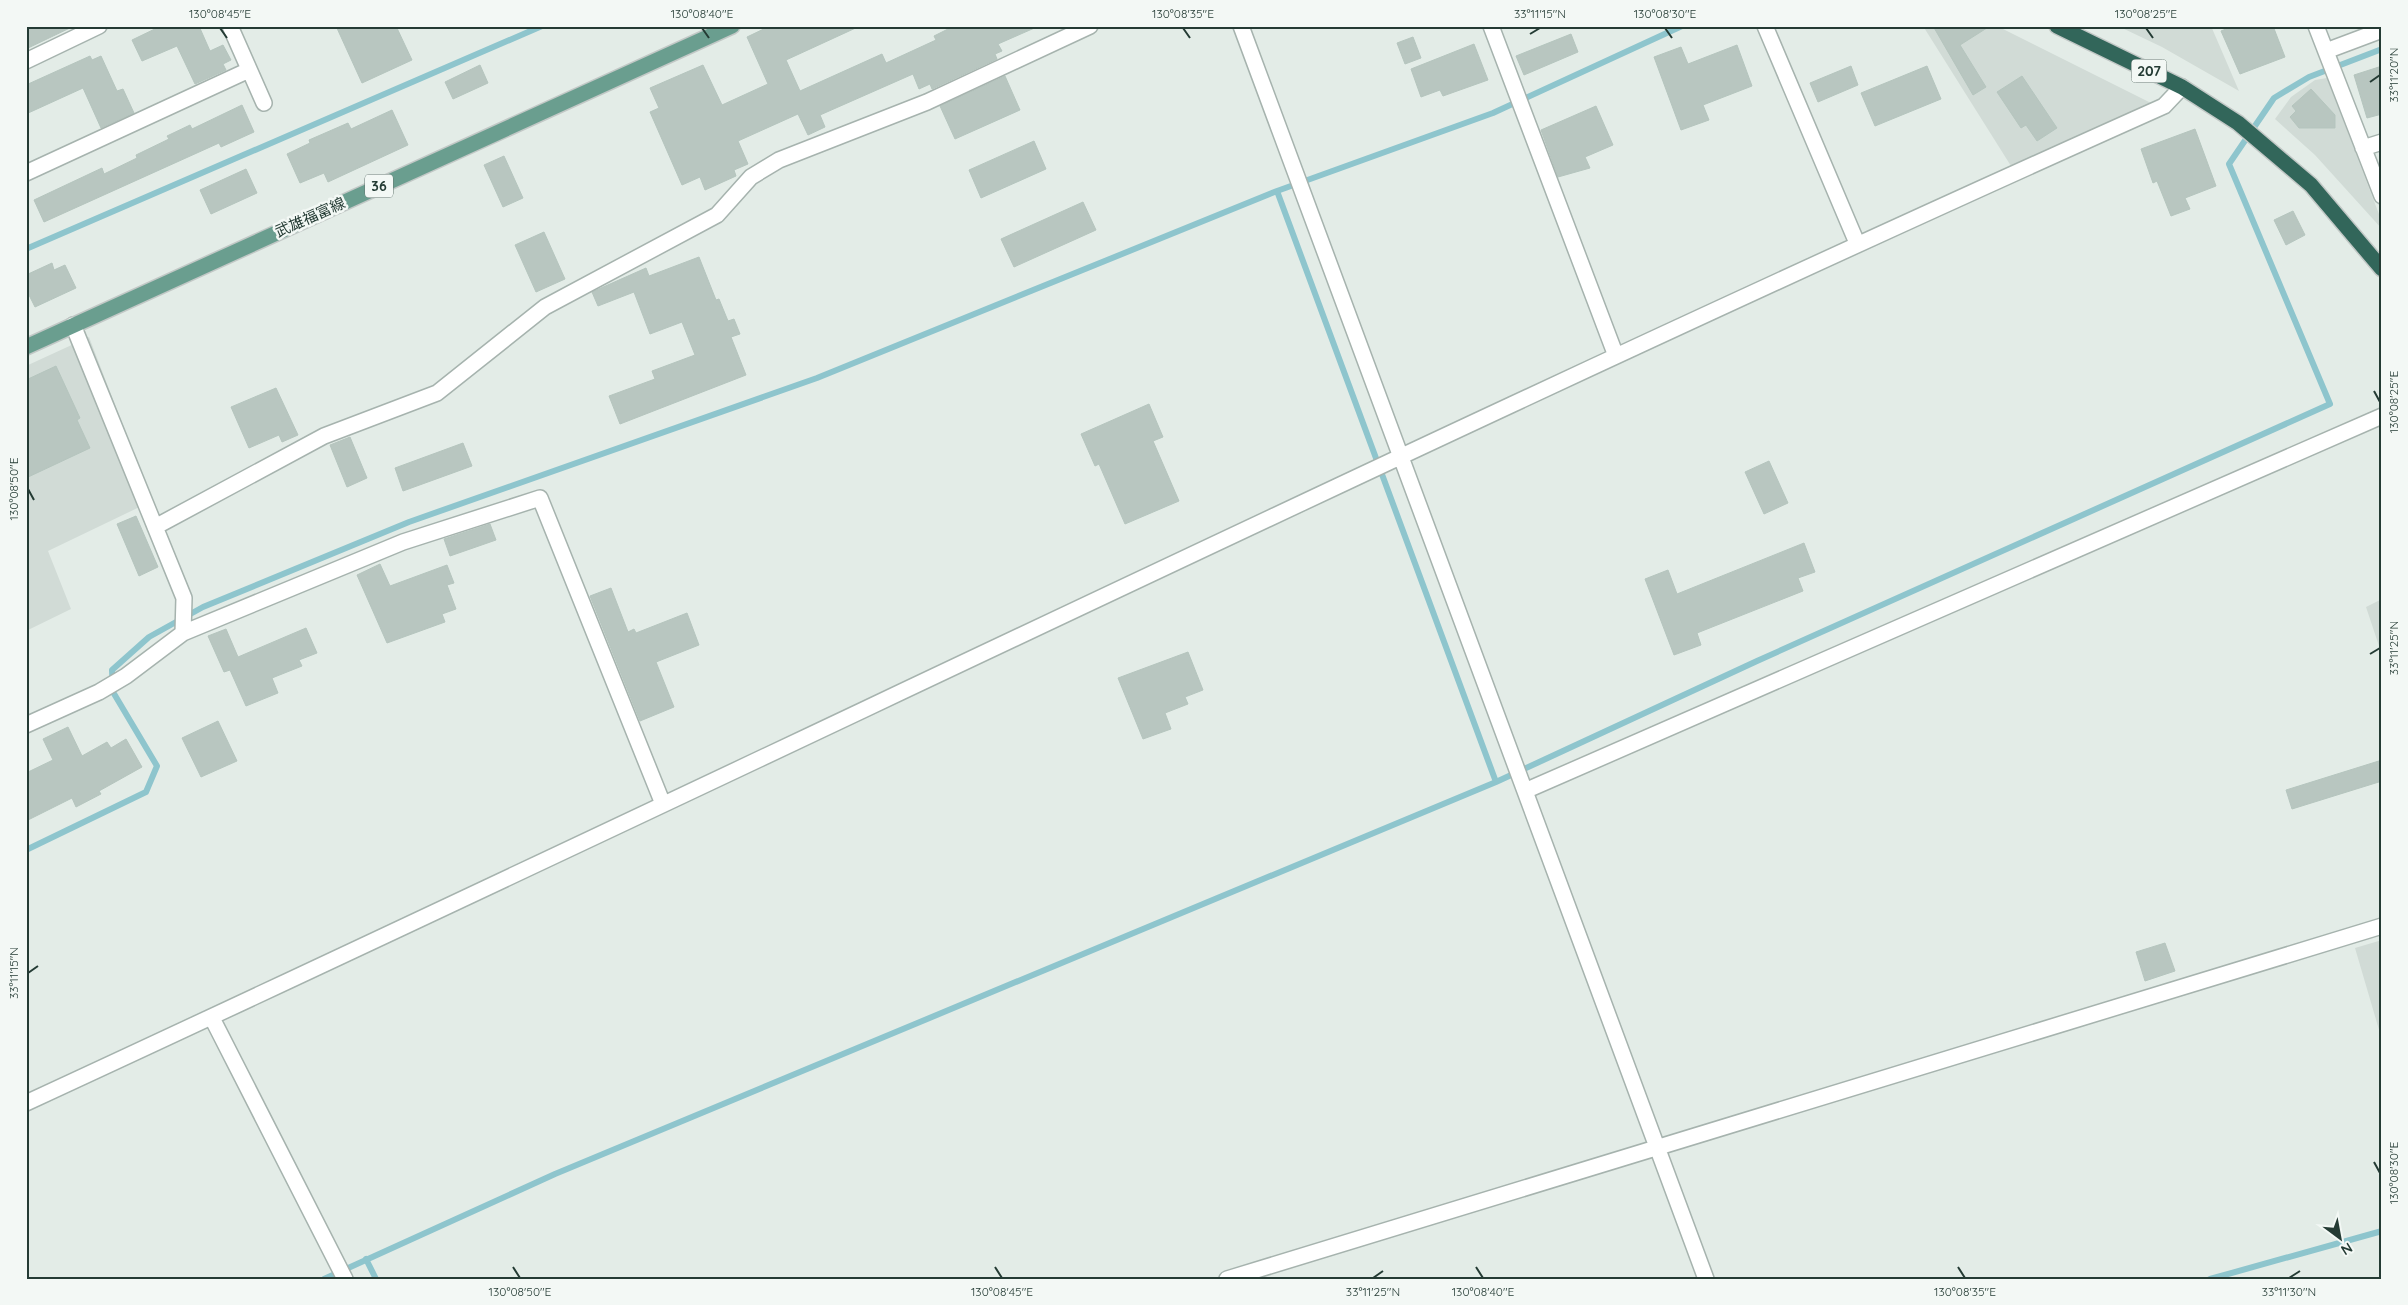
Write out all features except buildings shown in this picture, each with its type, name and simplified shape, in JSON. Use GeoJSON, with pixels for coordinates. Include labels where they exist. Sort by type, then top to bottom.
{"type":"FeatureCollection","features":[{"type":"Feature","properties":{"kind":"highway","name":"207"},"geometry":{"type":"LineString","coordinates":[[2057,26],[2182,87],[2238,123],[2264,143],[2311,185],[2382,269]]}},
{"type":"Feature","properties":{"kind":"main road","name":"武雄福富線"},"geometry":{"type":"LineString","coordinates":[[26,347],[732,26]]}},
{"type":"Feature","properties":{"kind":"street"},"geometry":{"type":"LineString","coordinates":[[26,60],[99,26]]}},
{"type":"Feature","properties":{"kind":"street"},"geometry":{"type":"LineString","coordinates":[[230,26],[264,102]]}},
{"type":"Feature","properties":{"kind":"street"},"geometry":{"type":"LineString","coordinates":[[156,528],[324,436],[436,393],[545,307],[717,215],[751,177],[779,160],[927,102],[1090,26]]}},
{"type":"Feature","properties":{"kind":"street"},"geometry":{"type":"LineString","coordinates":[[1241,26],[1706,1279]]}},
{"type":"Feature","properties":{"kind":"street"},"geometry":{"type":"LineString","coordinates":[[1491,26],[1616,356]]}},
{"type":"Feature","properties":{"kind":"street"},"geometry":{"type":"LineString","coordinates":[[1765,26],[1857,243]]}},
{"type":"Feature","properties":{"kind":"street"},"geometry":{"type":"LineString","coordinates":[[2316,26],[2382,196]]}},
{"type":"Feature","properties":{"kind":"street"},"geometry":{"type":"LineString","coordinates":[[2328,55],[2382,30]]}},
{"type":"Feature","properties":{"kind":"street"},"geometry":{"type":"LineString","coordinates":[[26,173],[249,70]]}},
{"type":"Feature","properties":{"kind":"street"},"geometry":{"type":"LineString","coordinates":[[26,1104],[212,1018],[1371,469],[1857,243],[2164,106],[2182,87]]}},
{"type":"Feature","properties":{"kind":"street"},"geometry":{"type":"LineString","coordinates":[[2364,148],[2382,142]]}},
{"type":"Feature","properties":{"kind":"street"},"geometry":{"type":"LineString","coordinates":[[72,325],[184,598],[184,633]]}},
{"type":"Feature","properties":{"kind":"street"},"geometry":{"type":"LineString","coordinates":[[1522,784],[2382,416]]}},
{"type":"Feature","properties":{"kind":"street"},"geometry":{"type":"LineString","coordinates":[[26,725],[99,692],[126,676],[184,633],[403,542],[540,498],[663,804]]}},
{"type":"Feature","properties":{"kind":"street"},"geometry":{"type":"LineString","coordinates":[[1227,1279],[2382,926]]}},
{"type":"Feature","properties":{"kind":"street"},"geometry":{"type":"LineString","coordinates":[[212,1018],[344,1277]]}},
{"type":"Feature","properties":{"kind":"shaded area"},"geometry":{"type":"Polygon","coordinates":[[[1923,26],[1997,26],[2151,103],[2011,166],[1923,26]]]}},
{"type":"Feature","properties":{"kind":"shaded area"},"geometry":{"type":"Polygon","coordinates":[[[2118,26],[2211,26],[2239,91],[2162,47],[2118,26]]]}},
{"type":"Feature","properties":{"kind":"shaded area"},"geometry":{"type":"Polygon","coordinates":[[[2327,78],[2382,222],[2382,229],[2315,155],[2275,119],[2291,97],[2315,80],[2327,78]]]}},
{"type":"Feature","properties":{"kind":"shaded area"},"geometry":{"type":"Polygon","coordinates":[[[89,337],[152,501],[48,551],[71,609],[26,631],[26,366],[89,337]]]}},
{"type":"Feature","properties":{"kind":"shaded area"},"geometry":{"type":"Polygon","coordinates":[[[2382,599],[2382,655],[2366,607],[2382,599]]]}},
{"type":"Feature","properties":{"kind":"shaded area"},"geometry":{"type":"Polygon","coordinates":[[[2382,940],[2382,1040],[2355,948],[2382,940]]]}},
{"type":"Feature","properties":{"kind":"waterway"},"geometry":{"type":"LineString","coordinates":[[26,249],[542,26]]}},
{"type":"Feature","properties":{"kind":"waterway"},"geometry":{"type":"LineString","coordinates":[[26,850],[146,792],[157,766],[113,692],[112,670],[149,637],[203,607],[409,522],[817,378],[1277,191],[1493,113],[1682,26]]}},
{"type":"Feature","properties":{"kind":"waterway"},"geometry":{"type":"LineString","coordinates":[[324,1279],[555,1174],[1496,782],[1757,661],[2330,404],[2229,164],[2274,98],[2309,77],[2382,49]]}},
{"type":"Feature","properties":{"kind":"waterway"},"geometry":{"type":"LineString","coordinates":[[1277,191],[1496,782]]}},
{"type":"Feature","properties":{"kind":"waterway"},"geometry":{"type":"LineString","coordinates":[[2210,1279],[2382,1231]]}},
{"type":"Feature","properties":{"kind":"waterway"},"geometry":{"type":"LineString","coordinates":[[366,1259],[376,1279]]}}]}
